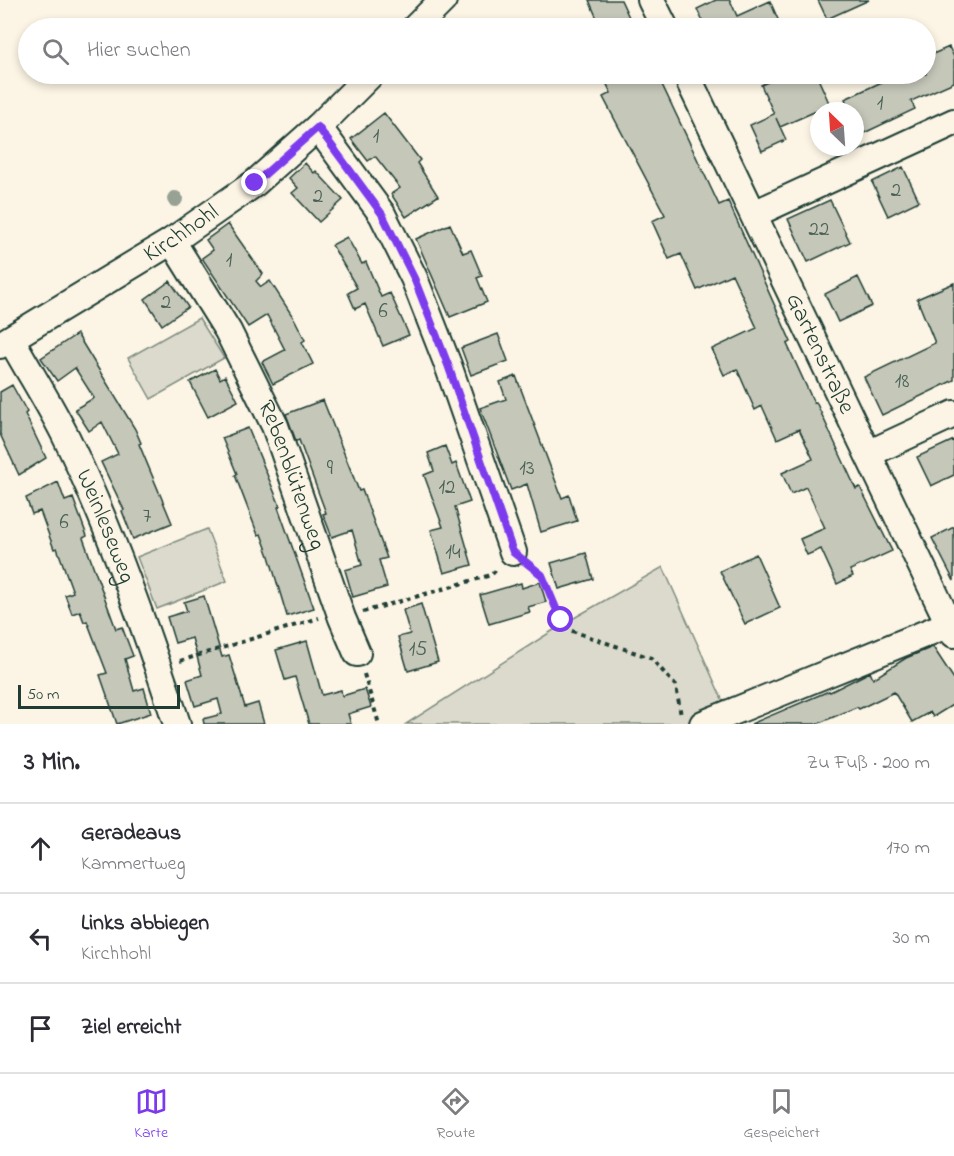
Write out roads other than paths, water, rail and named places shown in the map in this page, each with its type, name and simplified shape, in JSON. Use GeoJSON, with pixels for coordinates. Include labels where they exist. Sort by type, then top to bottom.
{"type":"FeatureCollection","features":[{"type":"Feature","properties":{"kind":"street"},"geometry":{"type":"LineString","coordinates":[[425,18],[443,0]]}},
{"type":"Feature","properties":{"kind":"street"},"geometry":{"type":"LineString","coordinates":[[655,1],[661,18]]}},
{"type":"Feature","properties":{"kind":"street","name":"Kirchhohl"},"geometry":{"type":"LineString","coordinates":[[5,342],[172,241],[255,183],[318,127],[360,84]]}},
{"type":"Feature","properties":{"kind":"street","name":"Gartenstraße"},"geometry":{"type":"LineString","coordinates":[[691,84],[951,629]]}},
{"type":"Feature","properties":{"kind":"street"},"geometry":{"type":"LineString","coordinates":[[754,214],[954,122]]}},
{"type":"Feature","properties":{"kind":"street"},"geometry":{"type":"LineString","coordinates":[[318,127],[382,214],[414,278],[448,365],[513,552]]}},
{"type":"Feature","properties":{"kind":"street","name":"Rebenblütenweg"},"geometry":{"type":"LineString","coordinates":[[172,241],[228,331],[274,426],[341,615],[357,653]]}},
{"type":"Feature","properties":{"kind":"street","name":"Weinleseweg"},"geometry":{"type":"LineString","coordinates":[[5,342],[66,437],[97,505],[131,592],[177,724]]}},
{"type":"Feature","properties":{"kind":"street"},"geometry":{"type":"LineString","coordinates":[[868,454],[954,414]]}},
{"type":"Feature","properties":{"kind":"street"},"geometry":{"type":"LineString","coordinates":[[703,724],[951,629]]}}]}
